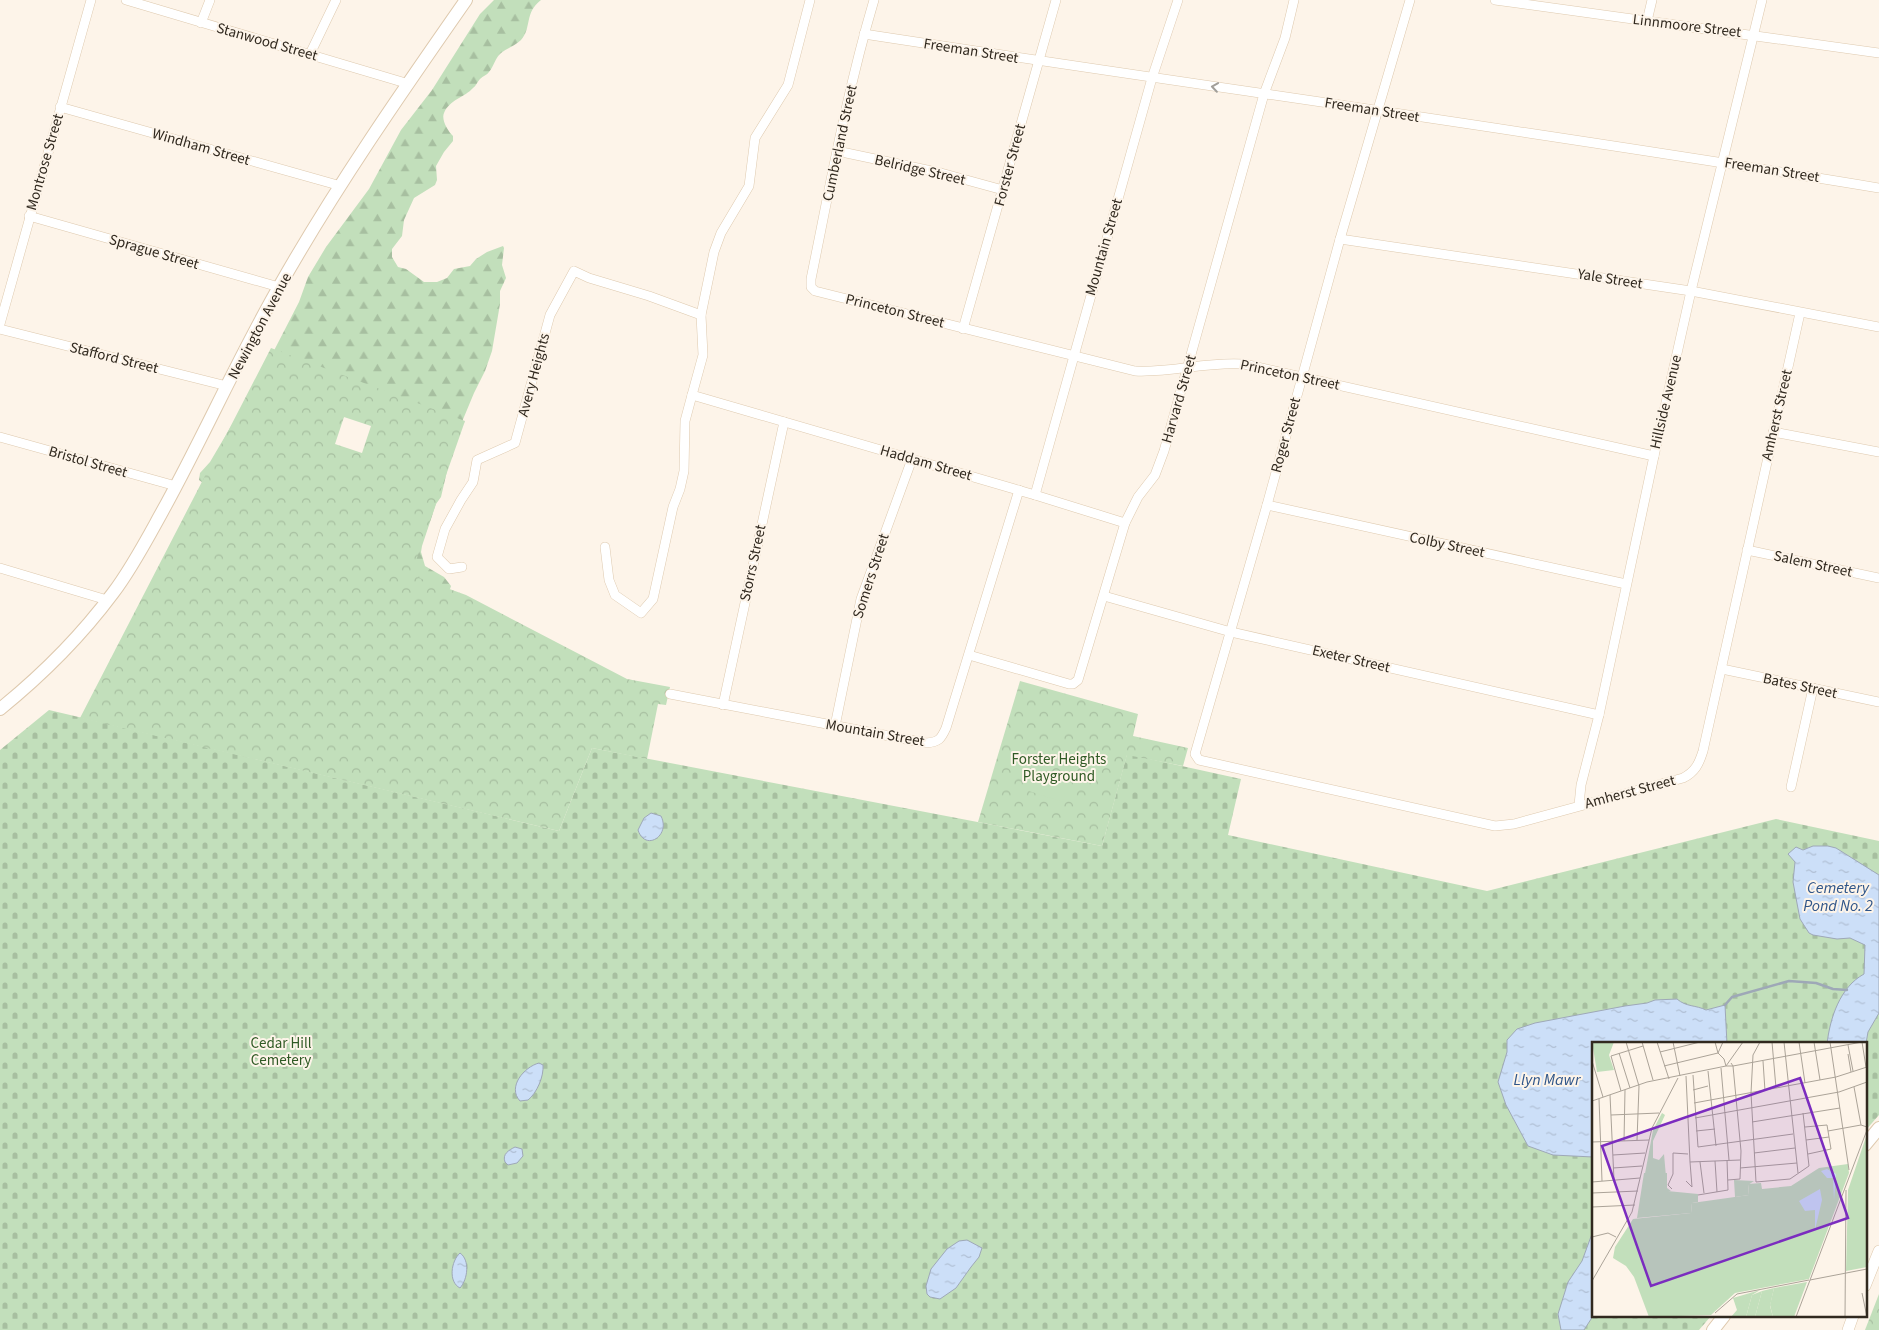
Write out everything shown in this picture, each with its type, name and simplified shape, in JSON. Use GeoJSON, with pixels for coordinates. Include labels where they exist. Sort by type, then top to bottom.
{"type":"FeatureCollection","features":[{"type":"Feature","properties":{"kind":"main road","name":"Newington Avenue"},"geometry":{"type":"LineString","coordinates":[[0,709],[60,654],[107,600],[142,548],[279,287],[341,186],[466,0]]}},
{"type":"Feature","properties":{"kind":"main road"},"geometry":{"type":"LineString","coordinates":[[1866,1144],[1879,1128]]}},
{"type":"Feature","properties":{"kind":"main road"},"geometry":{"type":"LineString","coordinates":[[1713,1330],[1722,1318]]}},
{"type":"Feature","properties":{"kind":"street","name":"Montrose Street"},"geometry":{"type":"LineString","coordinates":[[0,324],[91,0]]}},
{"type":"Feature","properties":{"kind":"street","name":"Stanwood Street"},"geometry":{"type":"LineString","coordinates":[[126,0],[409,84]]}},
{"type":"Feature","properties":{"kind":"street"},"geometry":{"type":"LineString","coordinates":[[201,23],[210,0]]}},
{"type":"Feature","properties":{"kind":"street"},"geometry":{"type":"LineString","coordinates":[[310,54],[336,0]]}},
{"type":"Feature","properties":{"kind":"street"},"geometry":{"type":"LineString","coordinates":[[605,547],[609,580],[615,594],[640,613],[653,599],[673,507],[684,471],[684,421],[703,355],[702,315],[714,252],[721,232],[749,186],[756,138],[788,84],[810,0]]}},
{"type":"Feature","properties":{"kind":"street","name":"Cumberland Street"},"geometry":{"type":"LineString","coordinates":[[812,287],[811,279],[837,151],[864,34],[874,0]]}},
{"type":"Feature","properties":{"kind":"street","name":"Forster Street"},"geometry":{"type":"LineString","coordinates":[[963,329],[1056,0]]}},
{"type":"Feature","properties":{"kind":"street","name":"Mountain Street"},"geometry":{"type":"LineString","coordinates":[[1036,495],[1073,356],[1152,78],[1178,0]]}},
{"type":"Feature","properties":{"kind":"street","name":"Harvard Street"},"geometry":{"type":"LineString","coordinates":[[969,655],[1073,684],[1079,677],[1125,523],[1138,497],[1155,475],[1164,451],[1264,94],[1285,38],[1294,0]]}},
{"type":"Feature","properties":{"kind":"street","name":"Roger Street"},"geometry":{"type":"LineString","coordinates":[[1195,754],[1267,505],[1340,238],[1379,111],[1410,0]]}},
{"type":"Feature","properties":{"kind":"street","name":"Linnmoore Street"},"geometry":{"type":"LineString","coordinates":[[1495,0],[1544,4],[1647,21],[1879,53]]}},
{"type":"Feature","properties":{"kind":"street"},"geometry":{"type":"LineString","coordinates":[[1647,21],[1652,0]]}},
{"type":"Feature","properties":{"kind":"street","name":"Hillside Avenue"},"geometry":{"type":"LineString","coordinates":[[1579,805],[1581,784],[1599,714],[1654,456],[1722,162],[1762,0]]}},
{"type":"Feature","properties":{"kind":"street","name":"Freeman Street"},"geometry":{"type":"LineString","coordinates":[[864,34],[1722,162],[1879,188]]}},
{"type":"Feature","properties":{"kind":"street","name":"Windham Street"},"geometry":{"type":"LineString","coordinates":[[60,107],[341,186]]}},
{"type":"Feature","properties":{"kind":"street","name":"Belridge Street"},"geometry":{"type":"LineString","coordinates":[[837,151],[1003,190]]}},
{"type":"Feature","properties":{"kind":"street","name":"Sprague Street"},"geometry":{"type":"LineString","coordinates":[[29,216],[279,287]]}},
{"type":"Feature","properties":{"kind":"street","name":"Yale Street"},"geometry":{"type":"LineString","coordinates":[[1340,238],[1692,291],[1879,327]]}},
{"type":"Feature","properties":{"kind":"street","name":"Avery Heights"},"geometry":{"type":"LineString","coordinates":[[462,567],[449,569],[437,557],[445,529],[473,482],[477,460],[515,443],[550,315],[574,271],[589,278],[649,296],[702,315]]}},
{"type":"Feature","properties":{"kind":"street","name":"Princeton Street"},"geometry":{"type":"LineString","coordinates":[[812,287],[816,291],[1135,372],[1153,372],[1228,363],[1244,364],[1654,456]]}},
{"type":"Feature","properties":{"kind":"street","name":"Amherst Street"},"geometry":{"type":"LineString","coordinates":[[1195,754],[1199,760],[1494,826],[1514,824],[1683,778],[1694,772],[1703,751],[1722,669],[1800,313]]}},
{"type":"Feature","properties":{"kind":"street","name":"Stafford Street"},"geometry":{"type":"LineString","coordinates":[[0,329],[228,386]]}},
{"type":"Feature","properties":{"kind":"street","name":"Haddam Street"},"geometry":{"type":"LineString","coordinates":[[692,395],[1036,495],[1125,523]]}},
{"type":"Feature","properties":{"kind":"street","name":"Storrs Street"},"geometry":{"type":"LineString","coordinates":[[723,705],[784,422]]}},
{"type":"Feature","properties":{"kind":"street"},"geometry":{"type":"LineString","coordinates":[[1773,432],[1879,452]]}},
{"type":"Feature","properties":{"kind":"street","name":"Bristol Street"},"geometry":{"type":"LineString","coordinates":[[0,437],[176,486]]}},
{"type":"Feature","properties":{"kind":"street","name":"Somers Street"},"geometry":{"type":"LineString","coordinates":[[835,726],[861,598],[912,459]]}},
{"type":"Feature","properties":{"kind":"street","name":"Mountain Street"},"geometry":{"type":"LineString","coordinates":[[670,694],[926,743],[936,743],[941,739],[946,728],[1019,490]]}},
{"type":"Feature","properties":{"kind":"street","name":"Colby Street"},"geometry":{"type":"LineString","coordinates":[[1267,505],[1626,584]]}},
{"type":"Feature","properties":{"kind":"street","name":"Salem Street"},"geometry":{"type":"LineString","coordinates":[[1747,550],[1879,578]]}},
{"type":"Feature","properties":{"kind":"street"},"geometry":{"type":"LineString","coordinates":[[0,568],[107,600]]}},
{"type":"Feature","properties":{"kind":"street","name":"Exeter Street"},"geometry":{"type":"LineString","coordinates":[[1104,596],[1230,632],[1599,714]]}},
{"type":"Feature","properties":{"kind":"street","name":"Bates Street"},"geometry":{"type":"LineString","coordinates":[[1722,669],[1879,702]]}},
{"type":"Feature","properties":{"kind":"street"},"geometry":{"type":"LineString","coordinates":[[1791,787],[1813,688]]}},
{"type":"Feature","properties":{"kind":"street"},"geometry":{"type":"LineString","coordinates":[[1866,1284],[1879,1251]]}},
{"type":"Feature","properties":{"kind":"street"},"geometry":{"type":"LineString","coordinates":[[1848,1330],[1853,1318]]}},
{"type":"Feature","properties":{"kind":"green space"},"geometry":{"type":"Polygon","coordinates":[[[494,0],[541,0],[532,10],[526,31],[521,40],[501,53],[488,73],[470,91],[446,109],[443,119],[453,136],[453,141],[436,166],[437,180],[435,185],[414,198],[404,220],[402,236],[392,249],[392,257],[398,267],[406,269],[424,282],[437,282],[447,278],[454,269],[470,266],[476,259],[487,252],[503,246],[504,248],[502,265],[506,278],[500,291],[500,304],[492,351],[454,441],[441,497],[436,504],[422,546],[421,552],[425,566],[444,577],[451,586],[450,589],[446,589],[412,578],[406,571],[381,427],[352,413],[211,489],[199,480],[200,473],[210,462],[264,370],[299,302],[308,277],[326,247],[369,189],[401,130],[432,90],[480,14],[494,0]]]}},
{"type":"Feature","properties":{"kind":"green space"},"geometry":{"type":"Polygon","coordinates":[[[271,348],[465,421],[411,575],[466,595],[627,679],[670,687],[666,705],[658,704],[647,759],[592,748],[559,831],[80,718],[271,348]],[[344,417],[335,444],[362,453],[371,426],[344,417]]]}},
{"type":"Feature","properties":{"kind":"green space","name":"Forster Heights Playground"},"geometry":{"type":"Polygon","coordinates":[[[1020,681],[1138,714],[1133,736],[1188,748],[1183,766],[1127,755],[1102,846],[978,822],[1020,681]]]}},
{"type":"Feature","properties":{"kind":"green space","name":"Cedar Hill Cemetery"},"geometry":{"type":"Polygon","coordinates":[[[49,710],[559,831],[592,748],[1102,846],[1127,754],[1241,779],[1228,835],[1487,891],[1776,819],[1879,841],[1879,1115],[1866,1130],[1866,1042],[1592,1042],[1592,1318],[1709,1318],[1699,1330],[0,1330],[0,750],[49,710]]]}},
{"type":"Feature","properties":{"kind":"green space"},"geometry":{"type":"Polygon","coordinates":[[[1036,770],[1070,780],[1063,802],[1029,791],[1036,770]]]}},
{"type":"Feature","properties":{"kind":"green space"},"geometry":{"type":"Polygon","coordinates":[[[1879,1294],[1879,1330],[1865,1330],[1879,1294]]]}},
{"type":"Feature","properties":{"kind":"water"},"geometry":{"type":"Polygon","coordinates":[[[651,813],[661,816],[663,830],[656,839],[651,841],[641,837],[638,830],[644,818],[651,813]]]}},
{"type":"Feature","properties":{"kind":"water","name":"Cemetery Pond No. 2"},"geometry":{"type":"Polygon","coordinates":[[[1813,846],[1836,848],[1879,875],[1879,1013],[1868,1032],[1866,1043],[1827,1042],[1838,1004],[1849,987],[1864,974],[1865,945],[1850,938],[1837,939],[1809,933],[1800,919],[1793,882],[1795,862],[1788,854],[1796,847],[1803,850],[1813,846]]]}},
{"type":"Feature","properties":{"kind":"water","name":"Llyn Mawr"},"geometry":{"type":"Polygon","coordinates":[[[1677,999],[1706,1010],[1725,1005],[1727,1042],[1592,1042],[1592,1157],[1553,1155],[1528,1146],[1506,1105],[1498,1082],[1507,1052],[1507,1040],[1517,1029],[1535,1023],[1655,1000],[1677,999]]]}},
{"type":"Feature","properties":{"kind":"water"},"geometry":{"type":"Polygon","coordinates":[[[539,1063],[543,1065],[543,1069],[537,1089],[528,1100],[520,1101],[516,1096],[515,1090],[519,1078],[533,1065],[539,1063]]]}},
{"type":"Feature","properties":{"kind":"water"},"geometry":{"type":"Polygon","coordinates":[[[515,1147],[522,1149],[523,1156],[517,1163],[508,1165],[504,1159],[505,1155],[515,1147]]]}},
{"type":"Feature","properties":{"kind":"water"},"geometry":{"type":"Polygon","coordinates":[[[1592,1234],[1592,1318],[1584,1330],[1561,1330],[1558,1314],[1568,1282],[1582,1261],[1592,1234]]]}},
{"type":"Feature","properties":{"kind":"water"},"geometry":{"type":"Polygon","coordinates":[[[967,1240],[982,1248],[979,1257],[956,1288],[940,1299],[930,1297],[927,1294],[926,1286],[931,1269],[947,1249],[959,1241],[967,1240]]]}},
{"type":"Feature","properties":{"kind":"water"},"geometry":{"type":"Polygon","coordinates":[[[460,1253],[465,1260],[467,1270],[465,1280],[460,1288],[454,1281],[452,1271],[460,1253]]]}},
{"type":"Feature","properties":{"kind":"waterway"},"geometry":{"type":"LineString","coordinates":[[1725,1005],[1732,997],[1789,981],[1816,983],[1833,989],[1847,990]]}}]}
